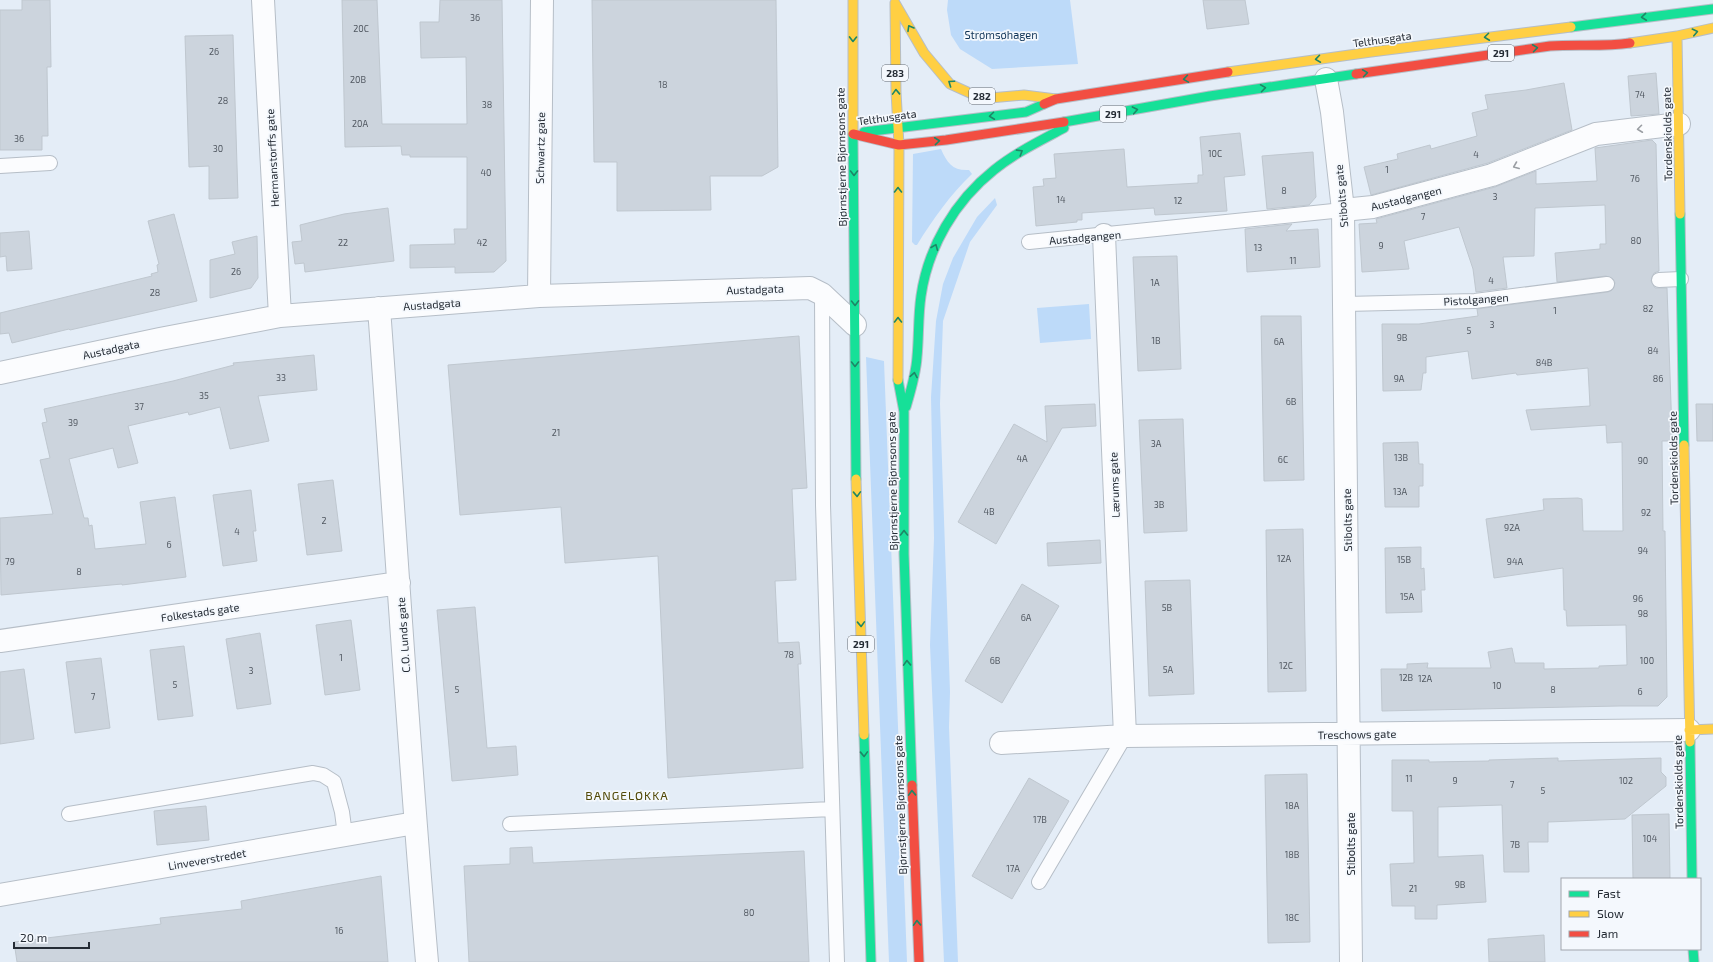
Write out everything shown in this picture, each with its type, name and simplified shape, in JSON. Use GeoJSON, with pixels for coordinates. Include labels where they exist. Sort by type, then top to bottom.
{"type":"FeatureCollection","features":[{"type":"Feature","properties":{"kind":"main road","name":"Bjørnstjerne Bjørnsons gate"},"geometry":{"type":"LineString","coordinates":[[853,0],[857,496],[871,962]]}},
{"type":"Feature","properties":{"kind":"main road","name":"Bjørnstjerne Bjørnsons gate"},"geometry":{"type":"LineString","coordinates":[[895,1],[896,92],[899,145],[897,373],[904,412],[906,608],[919,962]]}},
{"type":"Feature","properties":{"kind":"main road","name":"Telthusgata"},"geometry":{"type":"LineString","coordinates":[[895,1],[924,53],[950,84],[972,94],[990,98],[1024,95],[1056,99]]}},
{"type":"Feature","properties":{"kind":"main road","name":"Telthusgata"},"geometry":{"type":"LineString","coordinates":[[853,134],[898,127],[1026,112],[1056,99],[1371,52],[1683,10],[1713,9]]}},
{"type":"Feature","properties":{"kind":"main road","name":"Telthusgata"},"geometry":{"type":"LineString","coordinates":[[853,134],[899,145],[946,140],[1082,120],[1210,96],[1550,46],[1572,44],[1594,46],[1615,45],[1676,36],[1713,28]]}},
{"type":"Feature","properties":{"kind":"main road","name":"Tordenskiolds gate"},"geometry":{"type":"LineString","coordinates":[[1676,36],[1679,124],[1692,878]]}},
{"type":"Feature","properties":{"kind":"main road","name":"Telthusgata"},"geometry":{"type":"LineString","coordinates":[[904,412],[915,375],[921,296],[927,268],[936,244],[949,219],[978,185],[1010,158],[1082,120]]}},
{"type":"Feature","properties":{"kind":"main road","name":"Treschows gate"},"geometry":{"type":"LineString","coordinates":[[1690,730],[1713,729]]}},
{"type":"Feature","properties":{"kind":"main road"},"geometry":{"type":"LineString","coordinates":[[1693,950],[1694,962]]}},
{"type":"Feature","properties":{"kind":"street","name":"Hermanstorffs gate"},"geometry":{"type":"LineString","coordinates":[[263,0],[280,316]]}},
{"type":"Feature","properties":{"kind":"street","name":"Schwartz gate"},"geometry":{"type":"LineString","coordinates":[[539,296],[542,0]]}},
{"type":"Feature","properties":{"kind":"street","name":"Stibolts gate"},"geometry":{"type":"LineString","coordinates":[[1326,79],[1332,112],[1343,210],[1351,962]]}},
{"type":"Feature","properties":{"kind":"street","name":"Austadgangen"},"geometry":{"type":"LineString","coordinates":[[1343,210],[1373,207],[1492,175],[1596,134],[1679,124]]}},
{"type":"Feature","properties":{"kind":"street","name":"Lærums gate"},"geometry":{"type":"LineString","coordinates":[[1104,235],[1125,736]]}},
{"type":"Feature","properties":{"kind":"street","name":"Austadgata"},"geometry":{"type":"LineString","coordinates":[[0,373],[160,339],[280,316],[539,296],[810,288],[822,294],[855,325]]}},
{"type":"Feature","properties":{"kind":"street","name":"C.O. Lunds gate"},"geometry":{"type":"LineString","coordinates":[[379,308],[426,962]]}},
{"type":"Feature","properties":{"kind":"street","name":"Folkestads gate"},"geometry":{"type":"LineString","coordinates":[[0,641],[399,583]]}},
{"type":"Feature","properties":{"kind":"street","name":"Treschows gate"},"geometry":{"type":"LineString","coordinates":[[1001,743],[1125,736],[1690,730]]}},
{"type":"Feature","properties":{"kind":"street","name":"Linveverstredet"},"geometry":{"type":"LineString","coordinates":[[0,895],[415,822]]}},
{"type":"Feature","properties":{"kind":"lane"},"geometry":{"type":"LineString","coordinates":[[0,166],[50,164]]}},
{"type":"Feature","properties":{"kind":"lane","name":"Austadgangen"},"geometry":{"type":"LineString","coordinates":[[1029,242],[1343,210]]}},
{"type":"Feature","properties":{"kind":"lane"},"geometry":{"type":"LineString","coordinates":[[1659,280],[1681,279]]}},
{"type":"Feature","properties":{"kind":"lane","name":"Pistolgangen"},"geometry":{"type":"LineString","coordinates":[[1345,304],[1475,301],[1607,284]]}},
{"type":"Feature","properties":{"kind":"lane"},"geometry":{"type":"LineString","coordinates":[[822,294],[823,505],[836,962]]}},
{"type":"Feature","properties":{"kind":"lane"},"geometry":{"type":"LineString","coordinates":[[1038,882],[1125,736]]}},
{"type":"Feature","properties":{"kind":"lane"},"geometry":{"type":"LineString","coordinates":[[69,814],[313,773],[323,775],[334,782],[342,812],[345,834]]}},
{"type":"Feature","properties":{"kind":"lane"},"geometry":{"type":"LineString","coordinates":[[510,824],[832,809]]}},
{"type":"Feature","properties":{"kind":"green space","name":"Strømsøhagen"},"geometry":{"type":"Polygon","coordinates":[[[948,0],[1070,0],[1078,64],[992,69],[960,49],[951,35],[947,10],[948,0]]]}},
{"type":"Feature","properties":{"kind":"green space"},"geometry":{"type":"Polygon","coordinates":[[[941,149],[951,165],[959,169],[969,170],[972,174],[949,199],[917,245],[915,245],[912,242],[913,154],[941,149]]]}},
{"type":"Feature","properties":{"kind":"green space"},"geometry":{"type":"Polygon","coordinates":[[[995,198],[997,205],[970,242],[943,321],[940,404],[950,692],[949,727],[958,962],[944,962],[930,645],[934,538],[931,397],[936,321],[943,284],[953,258],[977,217],[995,198]]]}},
{"type":"Feature","properties":{"kind":"green space"},"geometry":{"type":"Polygon","coordinates":[[[1089,304],[1091,339],[1040,343],[1037,308],[1089,304]]]}},
{"type":"Feature","properties":{"kind":"green space"},"geometry":{"type":"Polygon","coordinates":[[[866,357],[884,361],[907,962],[889,962],[866,357]]]}},
{"type":"Feature","properties":{"kind":"building"},"geometry":{"type":"Polygon","coordinates":[[[22,0],[50,0],[51,67],[47,67],[48,136],[42,136],[42,150],[0,150],[0,10],[22,10],[22,0]]]}},
{"type":"Feature","properties":{"kind":"building"},"geometry":{"type":"Polygon","coordinates":[[[342,0],[377,0],[382,124],[467,124],[466,57],[421,58],[420,22],[439,22],[440,0],[502,0],[506,261],[494,272],[455,273],[455,267],[410,268],[410,245],[455,244],[454,229],[467,229],[467,157],[410,157],[410,155],[402,155],[401,146],[345,147],[342,0]]]}},
{"type":"Feature","properties":{"kind":"building"},"geometry":{"type":"Polygon","coordinates":[[[592,0],[776,0],[778,167],[762,176],[710,176],[711,210],[617,211],[617,162],[594,162],[592,0]]]}},
{"type":"Feature","properties":{"kind":"building"},"geometry":{"type":"Polygon","coordinates":[[[1203,0],[1245,0],[1249,24],[1207,29],[1203,0]]]}},
{"type":"Feature","properties":{"kind":"building"},"geometry":{"type":"Polygon","coordinates":[[[233,35],[238,198],[209,199],[209,166],[189,167],[185,36],[233,35]]]}},
{"type":"Feature","properties":{"kind":"building"},"geometry":{"type":"Polygon","coordinates":[[[1656,73],[1659,114],[1631,116],[1628,76],[1656,73]]]}},
{"type":"Feature","properties":{"kind":"building"},"geometry":{"type":"Polygon","coordinates":[[[1564,83],[1572,130],[1488,163],[1371,195],[1364,167],[1398,159],[1397,154],[1430,145],[1431,149],[1477,136],[1472,113],[1488,109],[1485,95],[1526,90],[1564,83]]]}},
{"type":"Feature","properties":{"kind":"building"},"geometry":{"type":"Polygon","coordinates":[[[1240,133],[1245,175],[1224,177],[1227,211],[1155,215],[1154,208],[1082,213],[1082,220],[1077,220],[1077,222],[1036,226],[1033,187],[1044,186],[1043,179],[1056,178],[1054,154],[1124,149],[1127,187],[1198,183],[1198,175],[1203,175],[1200,137],[1240,133]]]}},
{"type":"Feature","properties":{"kind":"building"},"geometry":{"type":"Polygon","coordinates":[[[1652,140],[1656,144],[1659,271],[1654,273],[1651,281],[1655,288],[1667,288],[1672,441],[1662,441],[1663,531],[1665,531],[1667,697],[1658,706],[1382,711],[1381,669],[1407,669],[1407,664],[1428,663],[1427,668],[1491,668],[1488,652],[1512,648],[1515,663],[1544,663],[1544,669],[1599,668],[1599,666],[1627,665],[1626,625],[1567,626],[1566,610],[1564,610],[1563,568],[1494,578],[1486,519],[1544,510],[1543,499],[1578,498],[1582,499],[1583,531],[1623,531],[1622,442],[1607,443],[1606,425],[1531,430],[1526,410],[1590,406],[1588,368],[1517,375],[1516,373],[1472,379],[1468,351],[1426,357],[1426,373],[1423,373],[1421,390],[1383,391],[1382,324],[1419,324],[1478,316],[1477,309],[1608,292],[1612,290],[1615,283],[1613,279],[1606,276],[1557,282],[1555,253],[1600,249],[1600,244],[1606,244],[1605,205],[1535,208],[1534,256],[1503,257],[1507,288],[1476,292],[1473,269],[1459,227],[1404,241],[1409,269],[1362,272],[1359,224],[1377,223],[1376,219],[1495,187],[1536,171],[1536,184],[1597,181],[1595,148],[1652,140]]]}},
{"type":"Feature","properties":{"kind":"building"},"geometry":{"type":"Polygon","coordinates":[[[1313,152],[1316,197],[1309,205],[1267,209],[1262,156],[1313,152]]]}},
{"type":"Feature","properties":{"kind":"building"},"geometry":{"type":"Polygon","coordinates":[[[388,208],[394,261],[305,272],[304,263],[295,264],[292,242],[302,241],[300,225],[344,214],[388,208]]]}},
{"type":"Feature","properties":{"kind":"building"},"geometry":{"type":"Polygon","coordinates":[[[174,214],[197,301],[12,343],[9,333],[0,334],[0,313],[152,276],[151,274],[158,272],[157,265],[159,264],[148,221],[174,214]]]}},
{"type":"Feature","properties":{"kind":"building"},"geometry":{"type":"Polygon","coordinates":[[[1292,224],[1286,231],[1318,229],[1320,267],[1247,272],[1245,229],[1292,224]]]}},
{"type":"Feature","properties":{"kind":"building"},"geometry":{"type":"Polygon","coordinates":[[[29,231],[32,269],[7,271],[6,256],[0,257],[0,233],[29,231]]]}},
{"type":"Feature","properties":{"kind":"building"},"geometry":{"type":"Polygon","coordinates":[[[257,236],[258,278],[251,288],[210,298],[210,260],[235,254],[232,242],[257,236]]]}},
{"type":"Feature","properties":{"kind":"building"},"geometry":{"type":"Polygon","coordinates":[[[1177,256],[1181,369],[1138,371],[1133,257],[1177,256]]]}},
{"type":"Feature","properties":{"kind":"building"},"geometry":{"type":"Polygon","coordinates":[[[1261,316],[1301,316],[1304,480],[1264,481],[1261,316]]]}},
{"type":"Feature","properties":{"kind":"building"},"geometry":{"type":"Polygon","coordinates":[[[799,336],[807,488],[792,489],[796,580],[775,581],[778,643],[799,642],[801,664],[798,664],[803,768],[668,778],[658,556],[565,563],[561,507],[460,515],[448,365],[799,336]]]}},
{"type":"Feature","properties":{"kind":"building"},"geometry":{"type":"Polygon","coordinates":[[[314,355],[317,390],[258,396],[269,441],[230,449],[220,407],[189,415],[188,412],[128,426],[138,463],[118,468],[113,448],[69,459],[84,518],[88,518],[89,526],[92,525],[95,549],[146,544],[140,502],[175,497],[186,577],[122,585],[1,595],[0,518],[53,514],[40,460],[50,458],[42,423],[47,422],[44,409],[173,381],[234,365],[233,363],[314,355]]]}},
{"type":"Feature","properties":{"kind":"building"},"geometry":{"type":"Polygon","coordinates":[[[1095,404],[1096,426],[1062,428],[996,544],[958,522],[1014,424],[1047,442],[1045,406],[1095,404]]]}},
{"type":"Feature","properties":{"kind":"building"},"geometry":{"type":"Polygon","coordinates":[[[1696,404],[1713,404],[1713,441],[1697,441],[1696,404]]]}},
{"type":"Feature","properties":{"kind":"building"},"geometry":{"type":"Polygon","coordinates":[[[1183,419],[1187,531],[1144,533],[1139,420],[1183,419]]]}},
{"type":"Feature","properties":{"kind":"building"},"geometry":{"type":"Polygon","coordinates":[[[1418,442],[1419,464],[1423,464],[1423,486],[1419,486],[1419,507],[1385,507],[1383,443],[1418,442]]]}},
{"type":"Feature","properties":{"kind":"building"},"geometry":{"type":"Polygon","coordinates":[[[333,480],[342,551],[307,555],[298,484],[333,480]]]}},
{"type":"Feature","properties":{"kind":"building"},"geometry":{"type":"Polygon","coordinates":[[[251,490],[256,531],[253,531],[257,561],[223,566],[213,495],[251,490]]]}},
{"type":"Feature","properties":{"kind":"building"},"geometry":{"type":"Polygon","coordinates":[[[1303,529],[1306,691],[1268,692],[1266,530],[1303,529]]]}},
{"type":"Feature","properties":{"kind":"building"},"geometry":{"type":"Polygon","coordinates":[[[1100,540],[1101,563],[1048,566],[1047,543],[1100,540]]]}},
{"type":"Feature","properties":{"kind":"building"},"geometry":{"type":"Polygon","coordinates":[[[1421,547],[1421,569],[1424,568],[1425,590],[1421,590],[1422,612],[1386,613],[1385,548],[1421,547]]]}},
{"type":"Feature","properties":{"kind":"building"},"geometry":{"type":"Polygon","coordinates":[[[1190,580],[1194,694],[1149,696],[1145,581],[1190,580]]]}},
{"type":"Feature","properties":{"kind":"building"},"geometry":{"type":"Polygon","coordinates":[[[1022,584],[1059,606],[1002,703],[965,681],[1022,584]]]}},
{"type":"Feature","properties":{"kind":"building"},"geometry":{"type":"Polygon","coordinates":[[[475,607],[487,748],[516,746],[518,775],[452,781],[437,610],[475,607]]]}},
{"type":"Feature","properties":{"kind":"building"},"geometry":{"type":"Polygon","coordinates":[[[351,620],[360,690],[325,695],[316,625],[351,620]]]}},
{"type":"Feature","properties":{"kind":"building"},"geometry":{"type":"Polygon","coordinates":[[[260,633],[271,704],[237,709],[226,639],[260,633]]]}},
{"type":"Feature","properties":{"kind":"building"},"geometry":{"type":"Polygon","coordinates":[[[184,646],[193,716],[158,720],[150,650],[184,646]]]}},
{"type":"Feature","properties":{"kind":"building"},"geometry":{"type":"Polygon","coordinates":[[[101,658],[110,728],[75,733],[66,662],[101,658]]]}},
{"type":"Feature","properties":{"kind":"building"},"geometry":{"type":"Polygon","coordinates":[[[24,669],[34,739],[0,744],[0,672],[24,669]]]}},
{"type":"Feature","properties":{"kind":"building"},"geometry":{"type":"Polygon","coordinates":[[[1558,758],[1558,761],[1661,758],[1661,772],[1666,777],[1666,786],[1625,819],[1548,822],[1548,842],[1528,842],[1529,872],[1504,872],[1502,805],[1438,807],[1438,857],[1483,855],[1486,902],[1437,905],[1437,919],[1415,919],[1415,906],[1392,906],[1390,864],[1414,863],[1413,811],[1392,811],[1392,760],[1429,760],[1429,762],[1558,758]]]}},
{"type":"Feature","properties":{"kind":"building"},"geometry":{"type":"Polygon","coordinates":[[[1307,774],[1310,942],[1268,943],[1265,775],[1307,774]]]}},
{"type":"Feature","properties":{"kind":"building"},"geometry":{"type":"Polygon","coordinates":[[[1029,778],[1069,801],[1012,899],[972,876],[1029,778]]]}},
{"type":"Feature","properties":{"kind":"building"},"geometry":{"type":"Polygon","coordinates":[[[206,806],[209,840],[157,845],[154,811],[206,806]]]}},
{"type":"Feature","properties":{"kind":"building"},"geometry":{"type":"Polygon","coordinates":[[[1669,814],[1670,878],[1633,878],[1632,815],[1669,814]]]}},
{"type":"Feature","properties":{"kind":"building"},"geometry":{"type":"Polygon","coordinates":[[[532,847],[533,863],[804,851],[809,962],[469,962],[464,866],[510,864],[510,848],[532,847]]]}},
{"type":"Feature","properties":{"kind":"building"},"geometry":{"type":"Polygon","coordinates":[[[381,876],[388,962],[17,962],[14,942],[161,924],[160,918],[242,909],[241,901],[381,876]]]}},
{"type":"Feature","properties":{"kind":"building"},"geometry":{"type":"Polygon","coordinates":[[[1544,935],[1545,962],[1489,962],[1488,939],[1544,935]]]}},
{"type":"Feature","properties":{"kind":"traffic: fast"},"geometry":{"type":"LineString","coordinates":[[1571,27],[1713,9]]}},
{"type":"Feature","properties":{"kind":"traffic: fast"},"geometry":{"type":"LineString","coordinates":[[1064,122],[1210,96],[1356,74]]}},
{"type":"Feature","properties":{"kind":"traffic: fast"},"geometry":{"type":"LineString","coordinates":[[864,132],[1026,112],[1044,104]]}},
{"type":"Feature","properties":{"kind":"traffic: fast"},"geometry":{"type":"LineString","coordinates":[[906,407],[916,370],[921,296],[930,260],[946,226],[967,196],[994,170],[1019,153],[1064,128]]}},
{"type":"Feature","properties":{"kind":"traffic: fast"},"geometry":{"type":"LineString","coordinates":[[853,134],[856,479]]}},
{"type":"Feature","properties":{"kind":"traffic: fast"},"geometry":{"type":"LineString","coordinates":[[1680,214],[1684,445]]}},
{"type":"Feature","properties":{"kind":"traffic: fast"},"geometry":{"type":"LineString","coordinates":[[898,380],[904,412],[904,554],[912,785]]}},
{"type":"Feature","properties":{"kind":"traffic: fast"},"geometry":{"type":"LineString","coordinates":[[864,735],[871,962]]}},
{"type":"Feature","properties":{"kind":"traffic: fast"},"geometry":{"type":"LineString","coordinates":[[1690,742],[1692,878]]}},
{"type":"Feature","properties":{"kind":"traffic: fast"},"geometry":{"type":"LineString","coordinates":[[1693,950],[1694,962]]}},
{"type":"Feature","properties":{"kind":"traffic: slow"},"geometry":{"type":"LineString","coordinates":[[853,0],[853,134]]}},
{"type":"Feature","properties":{"kind":"traffic: slow"},"geometry":{"type":"LineString","coordinates":[[895,3],[924,53],[950,84],[972,94],[990,98],[1024,95],[1056,99]]}},
{"type":"Feature","properties":{"kind":"traffic: slow"},"geometry":{"type":"LineString","coordinates":[[895,4],[896,92],[899,145]]}},
{"type":"Feature","properties":{"kind":"traffic: slow"},"geometry":{"type":"LineString","coordinates":[[1228,72],[1371,52],[1571,27]]}},
{"type":"Feature","properties":{"kind":"traffic: slow"},"geometry":{"type":"LineString","coordinates":[[1630,43],[1677,36],[1713,28]]}},
{"type":"Feature","properties":{"kind":"traffic: slow"},"geometry":{"type":"LineString","coordinates":[[1677,36],[1680,214]]}},
{"type":"Feature","properties":{"kind":"traffic: slow"},"geometry":{"type":"LineString","coordinates":[[898,380],[899,145]]}},
{"type":"Feature","properties":{"kind":"traffic: slow"},"geometry":{"type":"LineString","coordinates":[[1684,445],[1690,742]]}},
{"type":"Feature","properties":{"kind":"traffic: slow"},"geometry":{"type":"LineString","coordinates":[[856,479],[864,735]]}},
{"type":"Feature","properties":{"kind":"traffic: slow"},"geometry":{"type":"LineString","coordinates":[[1689,730],[1713,729]]}},
{"type":"Feature","properties":{"kind":"traffic: jam"},"geometry":{"type":"LineString","coordinates":[[1356,74],[1550,46],[1610,45],[1630,43]]}},
{"type":"Feature","properties":{"kind":"traffic: jam"},"geometry":{"type":"LineString","coordinates":[[1044,104],[1056,99],[1228,72]]}},
{"type":"Feature","properties":{"kind":"traffic: jam"},"geometry":{"type":"LineString","coordinates":[[853,134],[899,145],[946,140],[1064,122]]}},
{"type":"Feature","properties":{"kind":"traffic: jam"},"geometry":{"type":"LineString","coordinates":[[912,785],[919,962]]}},
{"type":"Feature","properties":{"kind":"district","name":"BANGELØKKA"},"geometry":{"type":"Point","coordinates":[627,795]}}]}
